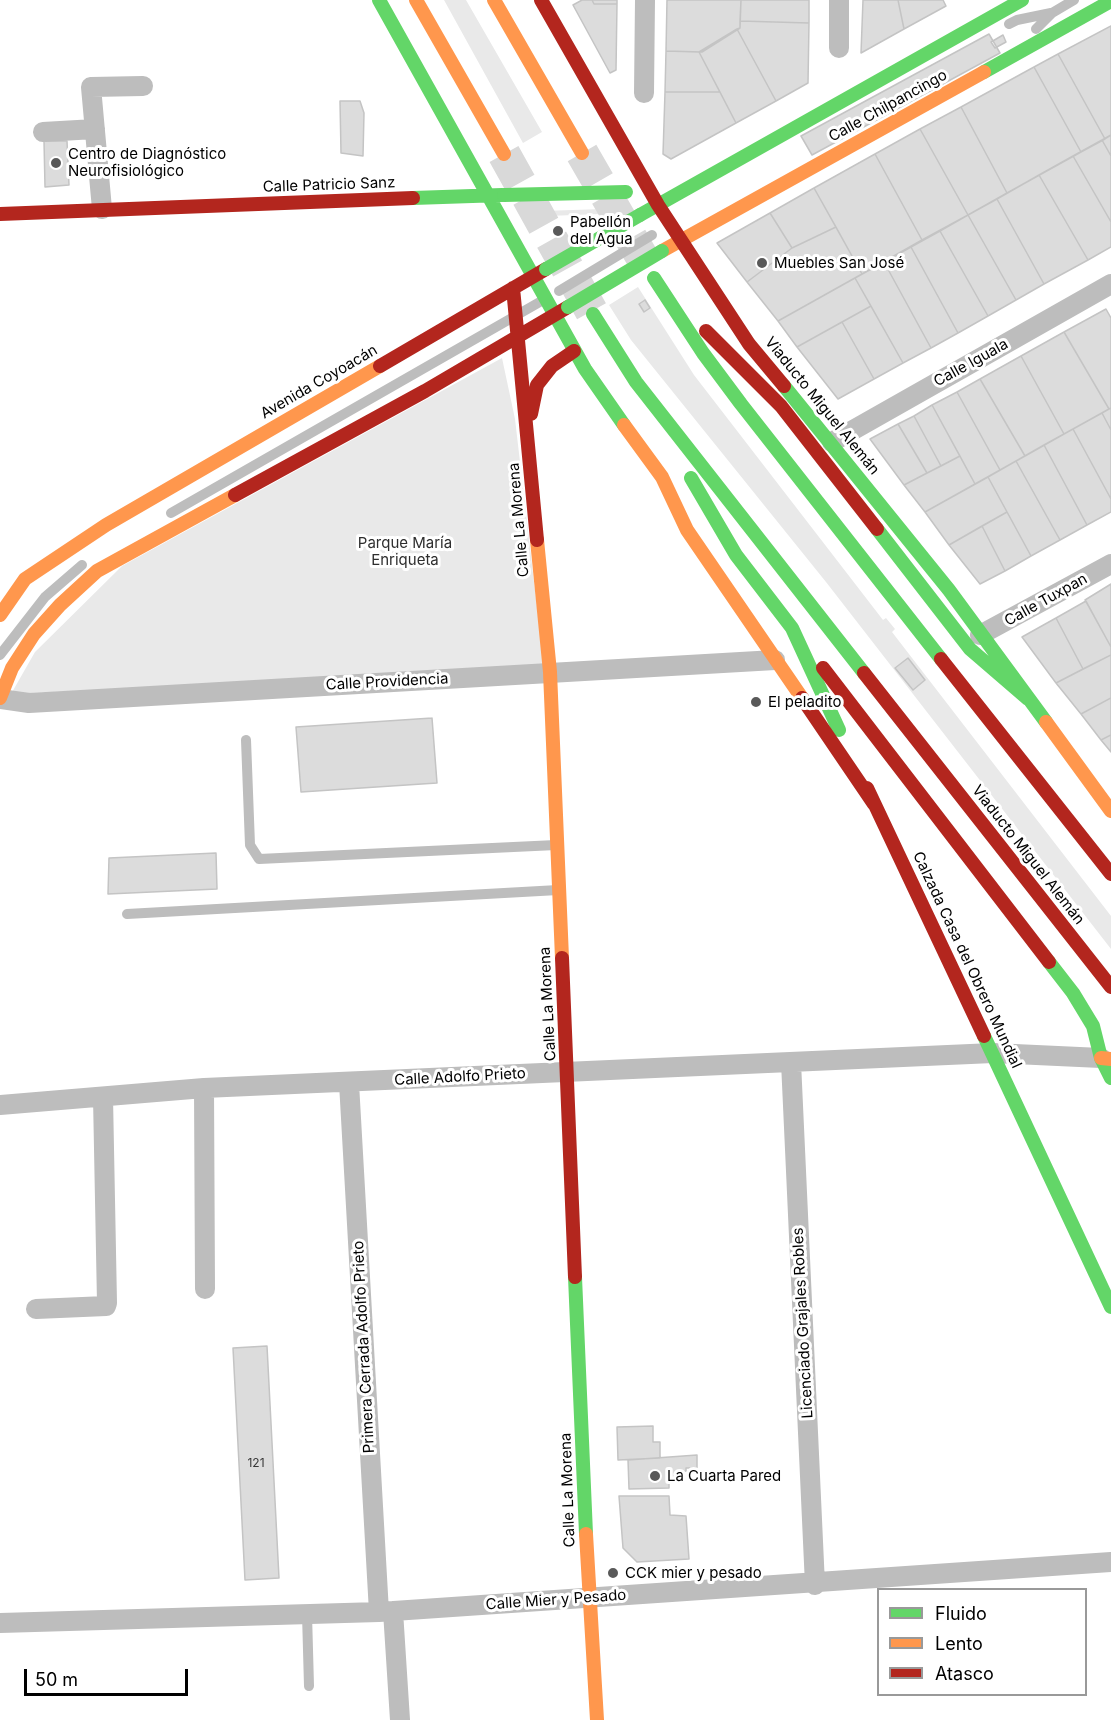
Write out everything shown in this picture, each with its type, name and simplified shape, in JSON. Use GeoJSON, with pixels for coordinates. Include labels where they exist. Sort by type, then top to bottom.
{"type":"FeatureCollection","features":[{"type":"Feature","properties":{"kind":"main road"},"geometry":{"type":"LineString","coordinates":[[379,0],[574,351],[609,405],[647,453],[687,530],[874,804]]}},
{"type":"Feature","properties":{"kind":"main road"},"geometry":{"type":"LineString","coordinates":[[417,0],[504,154]]}},
{"type":"Feature","properties":{"kind":"main road"},"geometry":{"type":"LineString","coordinates":[[494,0],[582,153]]}},
{"type":"Feature","properties":{"kind":"main road","name":"Viaducto Miguel Alemán"},"geometry":{"type":"LineString","coordinates":[[541,0],[658,205],[679,220],[681,240],[749,344],[832,442],[949,590],[1111,810]]}},
{"type":"Feature","properties":{"kind":"main road","name":"Calle Chilpancingo"},"geometry":{"type":"LineString","coordinates":[[658,205],[1022,0]]}},
{"type":"Feature","properties":{"kind":"main road","name":"Calle Chilpancingo"},"geometry":{"type":"LineString","coordinates":[[681,240],[1111,0]]}},
{"type":"Feature","properties":{"kind":"main road","name":"Calle Patricio Sanz"},"geometry":{"type":"LineString","coordinates":[[0,214],[486,195],[626,192],[658,205]]}},
{"type":"Feature","properties":{"kind":"main road","name":"Avenida Coyoacán"},"geometry":{"type":"LineString","coordinates":[[0,592],[25,579],[106,525],[658,205]]}},
{"type":"Feature","properties":{"kind":"main road"},"geometry":{"type":"LineString","coordinates":[[0,698],[12,668],[34,634],[60,605],[97,571],[415,397],[681,240]]}},
{"type":"Feature","properties":{"kind":"main road"},"geometry":{"type":"LineString","coordinates":[[654,278],[741,404],[1111,874]]}},
{"type":"Feature","properties":{"kind":"main road","name":"Calle La Morena"},"geometry":{"type":"LineString","coordinates":[[513,288],[550,672],[589,1597],[597,1720]]}},
{"type":"Feature","properties":{"kind":"main road"},"geometry":{"type":"LineString","coordinates":[[668,300],[724,346],[781,406],[954,631],[988,667],[1028,699]]}},
{"type":"Feature","properties":{"kind":"main road","name":"Viaducto Miguel Alemán"},"geometry":{"type":"LineString","coordinates":[[593,314],[636,381],[664,419],[1111,987]]}},
{"type":"Feature","properties":{"kind":"main road"},"geometry":{"type":"LineString","coordinates":[[528,443],[532,402],[537,385],[552,366],[574,351]]}},
{"type":"Feature","properties":{"kind":"main road"},"geometry":{"type":"LineString","coordinates":[[664,419],[700,495],[723,536],[1073,993],[1097,1036],[1111,1078]]}},
{"type":"Feature","properties":{"kind":"main road"},"geometry":{"type":"LineString","coordinates":[[0,615],[25,579]]}},
{"type":"Feature","properties":{"kind":"main road","name":"Calzada Casa del Obrero Mundial"},"geometry":{"type":"LineString","coordinates":[[792,628],[1111,1307]]}},
{"type":"Feature","properties":{"kind":"street"},"geometry":{"type":"LineString","coordinates":[[645,0],[645,93]]}},
{"type":"Feature","properties":{"kind":"street"},"geometry":{"type":"LineString","coordinates":[[839,0],[839,48]]}},
{"type":"Feature","properties":{"kind":"street"},"geometry":{"type":"LineString","coordinates":[[102,209],[92,87],[142,86]]}},
{"type":"Feature","properties":{"kind":"street"},"geometry":{"type":"LineString","coordinates":[[43,132],[95,129]]}},
{"type":"Feature","properties":{"kind":"street","name":"Calle Iguala"},"geometry":{"type":"LineString","coordinates":[[832,442],[1111,284]]}},
{"type":"Feature","properties":{"kind":"street","name":"Calle Tuxpan"},"geometry":{"type":"LineString","coordinates":[[980,635],[1111,564]]}},
{"type":"Feature","properties":{"kind":"street","name":"Calle Providencia"},"geometry":{"type":"LineString","coordinates":[[0,698],[30,703],[775,660]]}},
{"type":"Feature","properties":{"kind":"street","name":"Calle Adolfo Prieto"},"geometry":{"type":"LineString","coordinates":[[0,1105],[204,1088],[993,1053],[1106,1059]]}},
{"type":"Feature","properties":{"kind":"street","name":"Licenciado Grajales Robles"},"geometry":{"type":"LineString","coordinates":[[791,1062],[814,1585]]}},
{"type":"Feature","properties":{"kind":"street","name":"Primera Cerrada Adolfo Prieto"},"geometry":{"type":"LineString","coordinates":[[349,1083],[386,1611],[400,1720]]}},
{"type":"Feature","properties":{"kind":"street"},"geometry":{"type":"LineString","coordinates":[[204,1088],[205,1289]]}},
{"type":"Feature","properties":{"kind":"street"},"geometry":{"type":"LineString","coordinates":[[36,1309],[106,1306],[107,1303],[103,1096]]}},
{"type":"Feature","properties":{"kind":"street","name":"Calle Mier y Pesado"},"geometry":{"type":"LineString","coordinates":[[0,1623],[386,1611],[814,1585],[1111,1562]]}},
{"type":"Feature","properties":{"kind":"lane"},"geometry":{"type":"LineString","coordinates":[[165,516],[516,317],[679,220],[700,218],[1027,38],[1052,13],[1074,0]]}},
{"type":"Feature","properties":{"kind":"lane"},"geometry":{"type":"LineString","coordinates":[[996,31],[1017,20],[1052,13]]}},
{"type":"Feature","properties":{"kind":"lane"},"geometry":{"type":"LineString","coordinates":[[689,200],[781,149]]}},
{"type":"Feature","properties":{"kind":"lane"},"geometry":{"type":"LineString","coordinates":[[0,655],[45,597],[93,557]]}},
{"type":"Feature","properties":{"kind":"lane"},"geometry":{"type":"LineString","coordinates":[[246,740],[250,845],[253,853],[259,859],[556,845]]}},
{"type":"Feature","properties":{"kind":"lane"},"geometry":{"type":"LineString","coordinates":[[127,914],[558,890]]}},
{"type":"Feature","properties":{"kind":"lane"},"geometry":{"type":"LineString","coordinates":[[308,1614],[309,1686]]}},
{"type":"Feature","properties":{"kind":"green space"},"geometry":{"type":"Polygon","coordinates":[[[444,0],[466,0],[542,132],[523,143],[444,0]]]}},
{"type":"Feature","properties":{"kind":"green space"},"geometry":{"type":"Polygon","coordinates":[[[603,209],[600,214],[548,216],[542,211],[603,209]]]}},
{"type":"Feature","properties":{"kind":"green space"},"geometry":{"type":"Polygon","coordinates":[[[638,287],[694,375],[883,620],[886,618],[895,629],[892,632],[1111,916],[1111,949],[826,582],[631,340],[609,305],[638,287]]]}},
{"type":"Feature","properties":{"kind":"green space","name":"Parque María Enriqueta"},"geometry":{"type":"Polygon","coordinates":[[[502,358],[515,419],[544,668],[11,694],[35,652],[122,566],[502,358]]]}},
{"type":"Feature","properties":{"kind":"building"},"geometry":{"type":"Polygon","coordinates":[[[582,0],[592,0],[594,4],[617,4],[616,70],[610,73],[573,5],[582,0]]]}},
{"type":"Feature","properties":{"kind":"building"},"geometry":{"type":"Polygon","coordinates":[[[592,0],[617,0],[617,4],[594,4],[592,0]]]}},
{"type":"Feature","properties":{"kind":"building"},"geometry":{"type":"Polygon","coordinates":[[[667,0],[741,0],[740,28],[702,52],[666,51],[667,0]]]}},
{"type":"Feature","properties":{"kind":"building"},"geometry":{"type":"Polygon","coordinates":[[[741,0],[809,0],[809,23],[740,21],[741,0]]]}},
{"type":"Feature","properties":{"kind":"building"},"geometry":{"type":"Polygon","coordinates":[[[863,0],[898,0],[904,29],[861,53],[863,0]]]}},
{"type":"Feature","properties":{"kind":"building"},"geometry":{"type":"Polygon","coordinates":[[[898,0],[943,0],[946,6],[904,29],[898,0]]]}},
{"type":"Feature","properties":{"kind":"building"},"geometry":{"type":"Polygon","coordinates":[[[740,21],[809,23],[808,83],[776,101],[737,29],[740,28],[740,21]]]}},
{"type":"Feature","properties":{"kind":"building"},"geometry":{"type":"Polygon","coordinates":[[[1111,26],[1111,135],[1105,139],[1058,54],[1111,26]]]}},
{"type":"Feature","properties":{"kind":"building"},"geometry":{"type":"Polygon","coordinates":[[[737,29],[776,101],[736,123],[699,52],[737,29]]]}},
{"type":"Feature","properties":{"kind":"building"},"geometry":{"type":"Polygon","coordinates":[[[989,34],[1000,53],[812,155],[801,136],[989,34]]]}},
{"type":"Feature","properties":{"kind":"building"},"geometry":{"type":"Polygon","coordinates":[[[1003,35],[1006,42],[995,48],[991,42],[1003,35]]]}},
{"type":"Feature","properties":{"kind":"building"},"geometry":{"type":"Polygon","coordinates":[[[666,51],[699,52],[720,92],[665,92],[666,51]]]}},
{"type":"Feature","properties":{"kind":"building"},"geometry":{"type":"Polygon","coordinates":[[[1058,54],[1105,139],[1081,152],[1034,67],[1058,54]]]}},
{"type":"Feature","properties":{"kind":"building"},"geometry":{"type":"Polygon","coordinates":[[[1034,67],[1081,152],[1007,193],[961,107],[1034,67]]]}},
{"type":"Feature","properties":{"kind":"building"},"geometry":{"type":"Polygon","coordinates":[[[665,92],[720,92],[736,123],[671,159],[663,154],[665,92]]]}},
{"type":"Feature","properties":{"kind":"building"},"geometry":{"type":"Polygon","coordinates":[[[340,101],[360,101],[364,113],[363,156],[341,153],[340,101]]]}},
{"type":"Feature","properties":{"kind":"building"},"geometry":{"type":"Polygon","coordinates":[[[961,107],[1007,193],[968,215],[920,129],[961,107]]]}},
{"type":"Feature","properties":{"kind":"building"},"geometry":{"type":"Polygon","coordinates":[[[920,129],[968,215],[922,240],[875,154],[920,129]]]}},
{"type":"Feature","properties":{"kind":"building"},"geometry":{"type":"Polygon","coordinates":[[[1111,135],[1111,156],[1102,140],[1111,135]]]}},
{"type":"Feature","properties":{"kind":"building"},"geometry":{"type":"Polygon","coordinates":[[[1102,140],[1111,156],[1111,222],[1073,156],[1102,140]]]}},
{"type":"Feature","properties":{"kind":"building","name":"Centro de Diagnóstico Neurofisiológico"},"geometry":{"type":"Polygon","coordinates":[[[44,141],[67,141],[69,185],[45,187],[44,141]]]}},
{"type":"Feature","properties":{"kind":"building"},"geometry":{"type":"Polygon","coordinates":[[[875,154],[922,240],[862,274],[814,188],[875,154]]]}},
{"type":"Feature","properties":{"kind":"building"},"geometry":{"type":"Polygon","coordinates":[[[1073,156],[1111,222],[1111,247],[1088,260],[1039,175],[1073,156]]]}},
{"type":"Feature","properties":{"kind":"building"},"geometry":{"type":"Polygon","coordinates":[[[1039,175],[1088,260],[1044,284],[997,199],[1039,175]]]}},
{"type":"Feature","properties":{"kind":"building"},"geometry":{"type":"Polygon","coordinates":[[[814,188],[836,227],[792,248],[770,213],[814,188]]]}},
{"type":"Feature","properties":{"kind":"building"},"geometry":{"type":"Polygon","coordinates":[[[997,199],[1044,284],[1016,300],[968,215],[997,199]]]}},
{"type":"Feature","properties":{"kind":"building"},"geometry":{"type":"Polygon","coordinates":[[[770,213],[792,248],[747,282],[717,243],[770,213]]]}},
{"type":"Feature","properties":{"kind":"building"},"geometry":{"type":"Polygon","coordinates":[[[968,215],[1016,300],[988,316],[940,231],[968,215]]]}},
{"type":"Feature","properties":{"kind":"building"},"geometry":{"type":"Polygon","coordinates":[[[836,227],[862,274],[778,321],[747,282],[792,248],[836,227]]]}},
{"type":"Feature","properties":{"kind":"building"},"geometry":{"type":"Polygon","coordinates":[[[940,231],[988,316],[958,333],[911,247],[940,231]]]}},
{"type":"Feature","properties":{"kind":"building"},"geometry":{"type":"Polygon","coordinates":[[[911,247],[958,333],[931,348],[884,262],[911,247]]]}},
{"type":"Feature","properties":{"kind":"building"},"geometry":{"type":"Polygon","coordinates":[[[884,262],[931,348],[903,363],[855,278],[884,262]]]}},
{"type":"Feature","properties":{"kind":"building"},"geometry":{"type":"Polygon","coordinates":[[[855,278],[871,306],[797,347],[778,321],[855,278]]]}},
{"type":"Feature","properties":{"kind":"building"},"geometry":{"type":"Polygon","coordinates":[[[645,300],[650,308],[644,312],[639,304],[645,300]]]}},
{"type":"Feature","properties":{"kind":"building"},"geometry":{"type":"Polygon","coordinates":[[[871,306],[903,363],[874,379],[842,322],[871,306]]]}},
{"type":"Feature","properties":{"kind":"building"},"geometry":{"type":"Polygon","coordinates":[[[1106,309],[1111,318],[1111,408],[1109,409],[1064,332],[1106,309]]]}},
{"type":"Feature","properties":{"kind":"building"},"geometry":{"type":"Polygon","coordinates":[[[842,322],[874,379],[838,399],[797,347],[842,322]]]}},
{"type":"Feature","properties":{"kind":"building"},"geometry":{"type":"Polygon","coordinates":[[[1064,332],[1109,409],[1064,434],[1021,356],[1064,332]]]}},
{"type":"Feature","properties":{"kind":"building"},"geometry":{"type":"Polygon","coordinates":[[[1021,356],[1064,434],[1025,456],[980,379],[1021,356]]]}},
{"type":"Feature","properties":{"kind":"building"},"geometry":{"type":"Polygon","coordinates":[[[980,379],[1025,456],[1000,470],[957,392],[980,379]]]}},
{"type":"Feature","properties":{"kind":"building"},"geometry":{"type":"Polygon","coordinates":[[[957,392],[1000,470],[975,484],[932,405],[957,392]]]}},
{"type":"Feature","properties":{"kind":"building"},"geometry":{"type":"Polygon","coordinates":[[[932,405],[960,456],[941,466],[914,416],[932,405]]]}},
{"type":"Feature","properties":{"kind":"building"},"geometry":{"type":"Polygon","coordinates":[[[1111,408],[1111,430],[1102,413],[1111,408]]]}},
{"type":"Feature","properties":{"kind":"building"},"geometry":{"type":"Polygon","coordinates":[[[1102,413],[1111,430],[1111,499],[1073,429],[1102,413]]]}},
{"type":"Feature","properties":{"kind":"building"},"geometry":{"type":"Polygon","coordinates":[[[914,416],[941,466],[927,473],[898,424],[914,416]]]}},
{"type":"Feature","properties":{"kind":"building"},"geometry":{"type":"Polygon","coordinates":[[[898,424],[927,473],[904,485],[870,439],[898,424]]]}},
{"type":"Feature","properties":{"kind":"building"},"geometry":{"type":"Polygon","coordinates":[[[1073,429],[1111,499],[1111,512],[1087,525],[1044,445],[1073,429]]]}},
{"type":"Feature","properties":{"kind":"building"},"geometry":{"type":"Polygon","coordinates":[[[1044,445],[1087,525],[1060,540],[1016,461],[1044,445]]]}},
{"type":"Feature","properties":{"kind":"building"},"geometry":{"type":"Polygon","coordinates":[[[960,456],[975,484],[925,512],[904,485],[960,456]]]}},
{"type":"Feature","properties":{"kind":"building"},"geometry":{"type":"Polygon","coordinates":[[[1016,461],[1060,540],[1031,556],[988,477],[1016,461]]]}},
{"type":"Feature","properties":{"kind":"building"},"geometry":{"type":"Polygon","coordinates":[[[988,477],[1007,512],[949,545],[925,512],[988,477]]]}},
{"type":"Feature","properties":{"kind":"building"},"geometry":{"type":"Polygon","coordinates":[[[1007,512],[1031,556],[1005,571],[982,526],[1007,512]]]}},
{"type":"Feature","properties":{"kind":"building"},"geometry":{"type":"Polygon","coordinates":[[[982,526],[1005,571],[980,584],[949,545],[982,526]]]}},
{"type":"Feature","properties":{"kind":"building"},"geometry":{"type":"Polygon","coordinates":[[[1111,584],[1111,647],[1085,600],[1111,584]]]}},
{"type":"Feature","properties":{"kind":"building"},"geometry":{"type":"Polygon","coordinates":[[[1086,601],[1111,647],[1111,655],[1083,669],[1056,618],[1086,601]]]}},
{"type":"Feature","properties":{"kind":"building"},"geometry":{"type":"Polygon","coordinates":[[[1056,618],[1083,669],[1056,683],[1022,637],[1056,618]]]}},
{"type":"Feature","properties":{"kind":"building"},"geometry":{"type":"Polygon","coordinates":[[[1111,655],[1111,698],[1081,714],[1056,683],[1111,655]]]}},
{"type":"Feature","properties":{"kind":"building"},"geometry":{"type":"Polygon","coordinates":[[[908,658],[925,680],[913,690],[895,668],[908,658]]]}},
{"type":"Feature","properties":{"kind":"building"},"geometry":{"type":"Polygon","coordinates":[[[1111,698],[1111,735],[1101,740],[1081,714],[1111,698]]]}},
{"type":"Feature","properties":{"kind":"building"},"geometry":{"type":"Polygon","coordinates":[[[432,718],[437,783],[301,792],[296,727],[432,718]]]}},
{"type":"Feature","properties":{"kind":"building"},"geometry":{"type":"Polygon","coordinates":[[[1111,735],[1111,752],[1101,740],[1111,735]]]}},
{"type":"Feature","properties":{"kind":"building"},"geometry":{"type":"Polygon","coordinates":[[[216,853],[217,889],[108,894],[109,858],[216,853]]]}},
{"type":"Feature","properties":{"kind":"building"},"geometry":{"type":"Polygon","coordinates":[[[267,1346],[279,1578],[245,1580],[233,1348],[267,1346]]]}},
{"type":"Feature","properties":{"kind":"building"},"geometry":{"type":"Polygon","coordinates":[[[653,1426],[653,1442],[660,1442],[660,1458],[618,1460],[617,1427],[653,1426]]]}},
{"type":"Feature","properties":{"kind":"building","name":"La Cuarta Pared"},"geometry":{"type":"Polygon","coordinates":[[[697,1455],[697,1468],[686,1468],[686,1471],[680,1472],[681,1480],[669,1480],[669,1488],[629,1489],[628,1460],[697,1455]]]}},
{"type":"Feature","properties":{"kind":"building"},"geometry":{"type":"Polygon","coordinates":[[[619,1496],[669,1496],[670,1515],[686,1516],[689,1559],[637,1562],[623,1548],[619,1496]]]}},
{"type":"Feature","properties":{"kind":"tunnel"},"geometry":{"type":"LineString","coordinates":[[582,153],[654,278]]}},
{"type":"Feature","properties":{"kind":"tunnel"},"geometry":{"type":"LineString","coordinates":[[504,154],[593,314]]}},
{"type":"Feature","properties":{"kind":"traffic: fast"},"geometry":{"type":"LineString","coordinates":[[379,0],[585,369],[624,425]]}},
{"type":"Feature","properties":{"kind":"traffic: fast"},"geometry":{"type":"LineString","coordinates":[[640,215],[1022,0]]}},
{"type":"Feature","properties":{"kind":"traffic: fast"},"geometry":{"type":"LineString","coordinates":[[984,72],[1111,1]]}},
{"type":"Feature","properties":{"kind":"traffic: fast"},"geometry":{"type":"LineString","coordinates":[[504,195],[626,192]]}},
{"type":"Feature","properties":{"kind":"traffic: fast"},"geometry":{"type":"LineString","coordinates":[[413,198],[502,195]]}},
{"type":"Feature","properties":{"kind":"traffic: fast"},"geometry":{"type":"LineString","coordinates":[[546,269],[640,215]]}},
{"type":"Feature","properties":{"kind":"traffic: fast"},"geometry":{"type":"LineString","coordinates":[[568,307],[662,251]]}},
{"type":"Feature","properties":{"kind":"traffic: fast"},"geometry":{"type":"LineString","coordinates":[[654,278],[703,353],[741,404],[941,659]]}},
{"type":"Feature","properties":{"kind":"traffic: fast"},"geometry":{"type":"LineString","coordinates":[[593,314],[636,382],[864,673]]}},
{"type":"Feature","properties":{"kind":"traffic: fast"},"geometry":{"type":"LineString","coordinates":[[784,386],[949,590],[1046,722]]}},
{"type":"Feature","properties":{"kind":"traffic: fast"},"geometry":{"type":"LineString","coordinates":[[691,478],[736,555],[792,628]]}},
{"type":"Feature","properties":{"kind":"traffic: fast"},"geometry":{"type":"LineString","coordinates":[[877,529],[970,649],[1028,699]]}},
{"type":"Feature","properties":{"kind":"traffic: fast"},"geometry":{"type":"LineString","coordinates":[[792,628],[839,730]]}},
{"type":"Feature","properties":{"kind":"traffic: fast"},"geometry":{"type":"LineString","coordinates":[[1049,962],[1073,993],[1093,1026],[1101,1058],[1111,1078]]}},
{"type":"Feature","properties":{"kind":"traffic: fast"},"geometry":{"type":"LineString","coordinates":[[984,1036],[1111,1307]]}},
{"type":"Feature","properties":{"kind":"traffic: fast"},"geometry":{"type":"LineString","coordinates":[[575,1277],[586,1534]]}},
{"type":"Feature","properties":{"kind":"traffic: slow"},"geometry":{"type":"LineString","coordinates":[[416,0],[504,154]]}},
{"type":"Feature","properties":{"kind":"traffic: slow"},"geometry":{"type":"LineString","coordinates":[[494,0],[582,153]]}},
{"type":"Feature","properties":{"kind":"traffic: slow"},"geometry":{"type":"LineString","coordinates":[[662,251],[984,72]]}},
{"type":"Feature","properties":{"kind":"traffic: slow"},"geometry":{"type":"LineString","coordinates":[[0,615],[25,579],[106,525],[380,366]]}},
{"type":"Feature","properties":{"kind":"traffic: slow"},"geometry":{"type":"LineString","coordinates":[[624,425],[662,477],[687,530],[802,698]]}},
{"type":"Feature","properties":{"kind":"traffic: slow"},"geometry":{"type":"LineString","coordinates":[[0,698],[12,668],[34,634],[60,605],[97,571],[235,495]]}},
{"type":"Feature","properties":{"kind":"traffic: slow"},"geometry":{"type":"LineString","coordinates":[[537,540],[550,672],[562,958]]}},
{"type":"Feature","properties":{"kind":"traffic: slow"},"geometry":{"type":"LineString","coordinates":[[1046,722],[1111,811]]}},
{"type":"Feature","properties":{"kind":"traffic: slow"},"geometry":{"type":"LineString","coordinates":[[1101,1058],[1111,1059]]}},
{"type":"Feature","properties":{"kind":"traffic: slow"},"geometry":{"type":"LineString","coordinates":[[586,1534],[597,1720]]}},
{"type":"Feature","properties":{"kind":"traffic: jam"},"geometry":{"type":"LineString","coordinates":[[541,0],[658,205],[749,344],[784,386]]}},
{"type":"Feature","properties":{"kind":"traffic: jam"},"geometry":{"type":"LineString","coordinates":[[0,214],[413,198]]}},
{"type":"Feature","properties":{"kind":"traffic: jam"},"geometry":{"type":"LineString","coordinates":[[380,366],[546,269]]}},
{"type":"Feature","properties":{"kind":"traffic: jam"},"geometry":{"type":"LineString","coordinates":[[513,288],[537,540]]}},
{"type":"Feature","properties":{"kind":"traffic: jam"},"geometry":{"type":"LineString","coordinates":[[235,495],[425,391],[568,307]]}},
{"type":"Feature","properties":{"kind":"traffic: jam"},"geometry":{"type":"LineString","coordinates":[[706,331],[781,406],[877,529]]}},
{"type":"Feature","properties":{"kind":"traffic: jam"},"geometry":{"type":"LineString","coordinates":[[531,414],[537,385],[552,366],[574,351]]}},
{"type":"Feature","properties":{"kind":"traffic: jam"},"geometry":{"type":"LineString","coordinates":[[941,659],[1111,874]]}},
{"type":"Feature","properties":{"kind":"traffic: jam"},"geometry":{"type":"LineString","coordinates":[[823,668],[1049,962]]}},
{"type":"Feature","properties":{"kind":"traffic: jam"},"geometry":{"type":"LineString","coordinates":[[864,673],[1111,987]]}},
{"type":"Feature","properties":{"kind":"traffic: jam"},"geometry":{"type":"LineString","coordinates":[[802,698],[874,804]]}},
{"type":"Feature","properties":{"kind":"traffic: jam"},"geometry":{"type":"LineString","coordinates":[[867,788],[984,1036]]}},
{"type":"Feature","properties":{"kind":"traffic: jam"},"geometry":{"type":"LineString","coordinates":[[562,958],[575,1277]]}},
{"type":"Feature","properties":{"kind":"place","name":"Centro de Diagnóstico Neurofisiológico"},"geometry":{"type":"Point","coordinates":[56,163]}},
{"type":"Feature","properties":{"kind":"place","name":"Pabellón del Agua"},"geometry":{"type":"Point","coordinates":[558,231]}},
{"type":"Feature","properties":{"kind":"place","name":"Muebles San José"},"geometry":{"type":"Point","coordinates":[762,263]}},
{"type":"Feature","properties":{"kind":"place","name":"El peladito"},"geometry":{"type":"Point","coordinates":[756,702]}},
{"type":"Feature","properties":{"kind":"place","name":"La Cuarta Pared"},"geometry":{"type":"Point","coordinates":[655,1476]}},
{"type":"Feature","properties":{"kind":"place","name":"CCK mier y pesado"},"geometry":{"type":"Point","coordinates":[613,1573]}}]}
